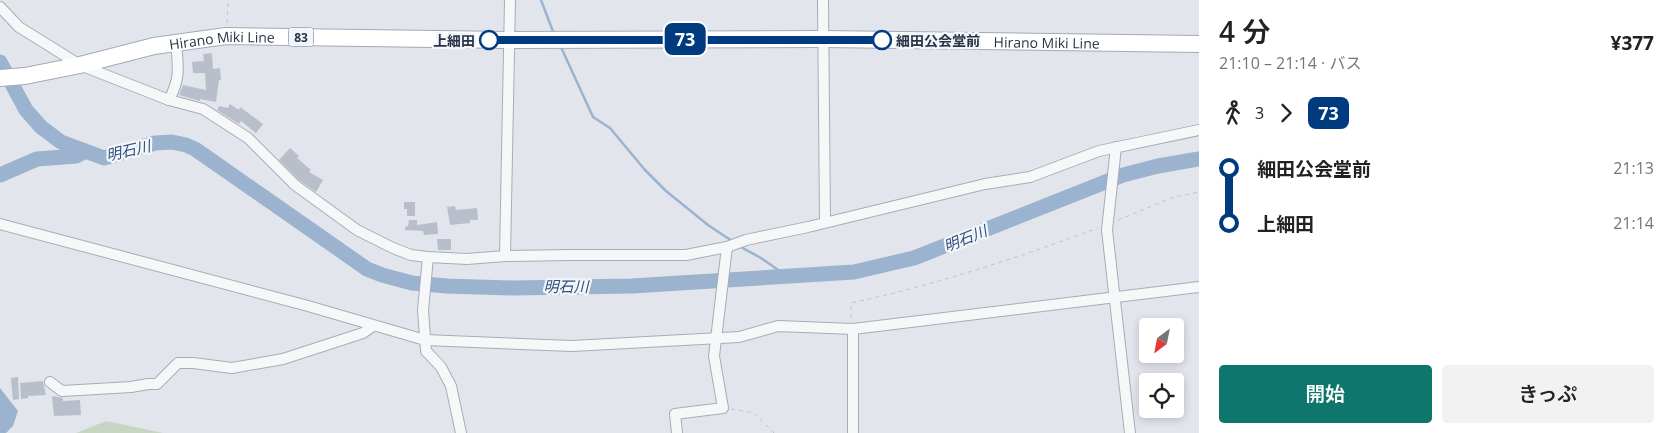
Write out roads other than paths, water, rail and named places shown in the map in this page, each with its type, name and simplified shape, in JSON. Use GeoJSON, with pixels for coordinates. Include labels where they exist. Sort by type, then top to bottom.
{"type":"FeatureCollection","features":[{"type":"Feature","properties":{"kind":"main road","name":"Hirano Miki Line"},"geometry":{"type":"LineString","coordinates":[[0,78],[25,76],[80,65],[154,46],[226,36],[508,40],[823,39],[1199,44]]}},
{"type":"Feature","properties":{"kind":"street"},"geometry":{"type":"LineString","coordinates":[[505,256],[510,0]]}},
{"type":"Feature","properties":{"kind":"street"},"geometry":{"type":"LineString","coordinates":[[822,0],[825,222]]}},
{"type":"Feature","properties":{"kind":"street"},"geometry":{"type":"LineString","coordinates":[[0,8],[19,27],[80,65],[169,100],[203,109],[248,138],[295,184],[357,230],[392,248],[412,255],[467,259],[505,256],[686,255],[985,184],[1030,176],[1116,146],[1199,130]]}},
{"type":"Feature","properties":{"kind":"street"},"geometry":{"type":"LineString","coordinates":[[169,100],[177,85],[179,72],[176,42]]}},
{"type":"Feature","properties":{"kind":"street"},"geometry":{"type":"LineString","coordinates":[[1116,146],[1107,230],[1130,433]]}},
{"type":"Feature","properties":{"kind":"street"},"geometry":{"type":"LineString","coordinates":[[0,224],[308,306],[425,340],[572,346],[739,337],[778,326],[853,329],[1199,287]]}},
{"type":"Feature","properties":{"kind":"street"},"geometry":{"type":"LineString","coordinates":[[677,433],[675,414],[723,408],[714,356],[718,338],[726,247]]}},
{"type":"Feature","properties":{"kind":"street"},"geometry":{"type":"LineString","coordinates":[[428,256],[423,310],[426,351],[441,367],[451,386],[461,433]]}},
{"type":"Feature","properties":{"kind":"street"},"geometry":{"type":"LineString","coordinates":[[50,382],[62,390],[157,384],[178,362],[232,368],[283,359],[363,333],[373,326]]}},
{"type":"Feature","properties":{"kind":"street"},"geometry":{"type":"LineString","coordinates":[[853,329],[853,433]]}},
{"type":"Feature","properties":{"kind":"water"},"geometry":{"type":"Polygon","coordinates":[[[0,388],[18,411],[13,426],[6,433],[0,433],[0,388]]]}},
{"type":"Feature","properties":{"kind":"waterway"},"geometry":{"type":"LineString","coordinates":[[541,0],[554,34]]}},
{"type":"Feature","properties":{"kind":"waterway"},"geometry":{"type":"LineString","coordinates":[[560,45],[593,117],[610,128],[645,170],[666,191],[708,225],[732,241]]}},
{"type":"Feature","properties":{"kind":"waterway","name":"明石川"},"geometry":{"type":"LineString","coordinates":[[0,62],[26,110],[41,127],[61,142],[104,158],[155,143],[172,142],[186,145],[195,149],[367,269],[412,283],[447,286],[513,288],[632,286],[854,272],[914,258],[1123,175],[1158,166],[1199,159]]}},
{"type":"Feature","properties":{"kind":"waterway"},"geometry":{"type":"LineString","coordinates":[[0,175],[37,159],[76,156],[84,152]]}},
{"type":"Feature","properties":{"kind":"waterway"},"geometry":{"type":"LineString","coordinates":[[739,246],[787,276]]}},
{"type":"Feature","properties":{"kind":"place","name":"上細田"},"geometry":{"type":"Point","coordinates":[489,40]}},
{"type":"Feature","properties":{"kind":"place","name":"細田公会堂前"},"geometry":{"type":"Point","coordinates":[882,40]}}]}
